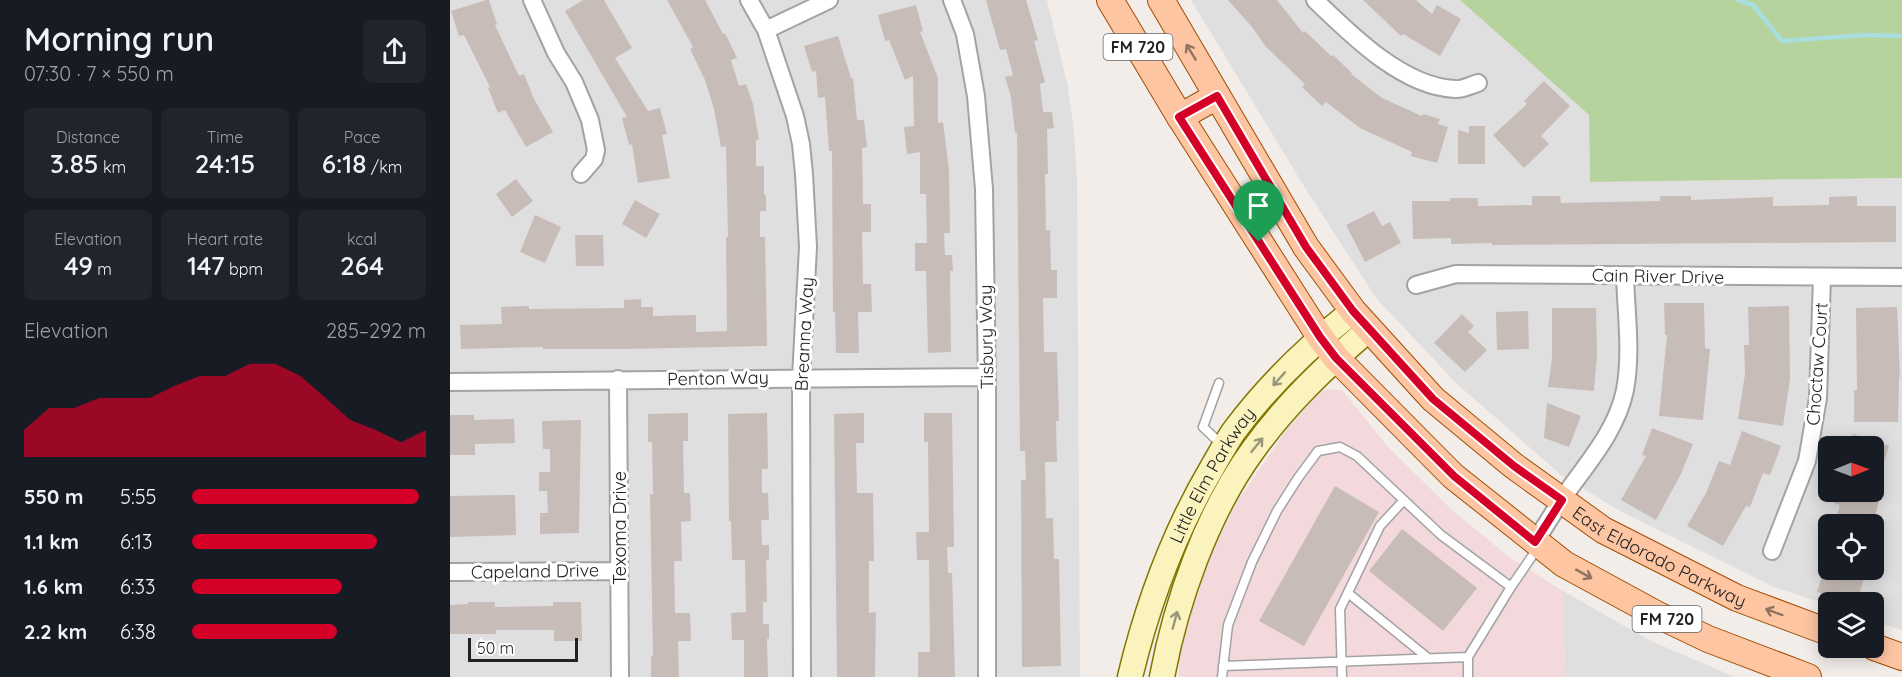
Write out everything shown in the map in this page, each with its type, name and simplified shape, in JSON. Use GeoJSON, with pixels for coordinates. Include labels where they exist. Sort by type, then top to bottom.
{"type":"FeatureCollection","features":[{"type":"Feature","properties":{"kind":"main road","name":"FM 720"},"geometry":{"type":"LineString","coordinates":[[1110,0],[1179,117],[1320,337],[1336,358],[1454,476],[1564,564],[1656,614],[1708,639],[1808,677]]}},
{"type":"Feature","properties":{"kind":"main road","name":"East Eldorado Parkway"},"geometry":{"type":"LineString","coordinates":[[1161,0],[1306,247],[1361,320],[1433,399],[1514,466],[1603,530],[1737,598],[1818,628]]}},
{"type":"Feature","properties":{"kind":"main road"},"geometry":{"type":"LineString","coordinates":[[1179,117],[1217,96]]}},
{"type":"Feature","properties":{"kind":"main road","name":"Little Elm Parkway"},"geometry":{"type":"LineString","coordinates":[[1130,677],[1151,600],[1171,546],[1199,490],[1234,431],[1279,378],[1320,337],[1361,320]]}},
{"type":"Feature","properties":{"kind":"main road","name":"Little Elm Parkway"},"geometry":{"type":"LineString","coordinates":[[1161,677],[1179,605],[1218,506],[1252,451],[1302,390],[1336,358],[1361,320]]}},
{"type":"Feature","properties":{"kind":"main road"},"geometry":{"type":"LineString","coordinates":[[1884,651],[1902,657]]}},
{"type":"Feature","properties":{"kind":"street"},"geometry":{"type":"LineString","coordinates":[[532,0],[556,53],[574,82],[590,120],[596,150],[594,159],[581,174]]}},
{"type":"Feature","properties":{"kind":"street","name":"Breanna Way"},"geometry":{"type":"LineString","coordinates":[[749,0],[766,30],[795,116],[804,174],[808,247],[801,378],[802,677]]}},
{"type":"Feature","properties":{"kind":"street"},"geometry":{"type":"LineString","coordinates":[[766,30],[829,0]]}},
{"type":"Feature","properties":{"kind":"street","name":"Tisbury Way"},"geometry":{"type":"LineString","coordinates":[[952,0],[965,34],[976,96],[983,163],[987,677]]}},
{"type":"Feature","properties":{"kind":"street"},"geometry":{"type":"LineString","coordinates":[[1315,0],[1343,28],[1380,57],[1421,83],[1457,90],[1478,83]]}},
{"type":"Feature","properties":{"kind":"street","name":"Cain River Drive"},"geometry":{"type":"LineString","coordinates":[[1416,285],[1456,274],[1902,278]]}},
{"type":"Feature","properties":{"kind":"street"},"geometry":{"type":"LineString","coordinates":[[1537,544],[1562,500],[1606,439],[1618,413],[1625,390],[1628,366],[1625,275]]}},
{"type":"Feature","properties":{"kind":"street","name":"Choctaw Court"},"geometry":{"type":"LineString","coordinates":[[1772,551],[1807,461],[1818,398],[1822,278]]}},
{"type":"Feature","properties":{"kind":"street","name":"Penton Way"},"geometry":{"type":"LineString","coordinates":[[450,382],[986,377]]}},
{"type":"Feature","properties":{"kind":"street","name":"Texoma Drive"},"geometry":{"type":"LineString","coordinates":[[618,379],[620,677]]}},
{"type":"Feature","properties":{"kind":"street","name":"Capeland Drive"},"geometry":{"type":"LineString","coordinates":[[450,572],[619,571]]}},
{"type":"Feature","properties":{"kind":"lane"},"geometry":{"type":"LineString","coordinates":[[1219,382],[1203,427],[1224,447]]}},
{"type":"Feature","properties":{"kind":"lane"},"geometry":{"type":"LineString","coordinates":[[1222,677],[1227,625],[1252,562],[1278,511],[1318,451],[1340,447],[1358,456],[1441,535],[1511,587]]}},
{"type":"Feature","properties":{"kind":"lane"},"geometry":{"type":"LineString","coordinates":[[1342,677],[1340,609],[1380,526],[1404,500]]}},
{"type":"Feature","properties":{"kind":"lane"},"geometry":{"type":"LineString","coordinates":[[1468,677],[1467,657],[1537,544]]}},
{"type":"Feature","properties":{"kind":"lane"},"geometry":{"type":"LineString","coordinates":[[1348,593],[1428,658]]}},
{"type":"Feature","properties":{"kind":"lane"},"geometry":{"type":"LineString","coordinates":[[1223,666],[1467,657]]}},
{"type":"Feature","properties":{"kind":"shaded area"},"geometry":{"type":"Polygon","coordinates":[[[450,0],[1047,0],[1068,87],[1077,179],[1080,677],[450,677],[450,0]]]}},
{"type":"Feature","properties":{"kind":"shaded area"},"geometry":{"type":"Polygon","coordinates":[[[1191,0],[1460,0],[1589,115],[1590,182],[1902,178],[1902,630],[1884,624],[1884,592],[1818,592],[1818,602],[1774,587],[1620,511],[1561,475],[1456,383],[1376,298],[1302,183],[1191,0]]]}},
{"type":"Feature","properties":{"kind":"shaded area"},"geometry":{"type":"Polygon","coordinates":[[[1342,390],[1388,447],[1453,511],[1509,557],[1563,591],[1565,677],[1179,677],[1179,658],[1194,600],[1214,548],[1237,502],[1288,428],[1321,391],[1342,390]]]}},
{"type":"Feature","properties":{"kind":"shaded area"},"geometry":{"type":"Polygon","coordinates":[[[1563,591],[1651,641],[1735,677],[1565,677],[1563,591]]]}},
{"type":"Feature","properties":{"kind":"green space"},"geometry":{"type":"Polygon","coordinates":[[[1460,0],[1902,0],[1902,178],[1590,182],[1589,115],[1460,0]]]}},
{"type":"Feature","properties":{"kind":"building"},"geometry":{"type":"Polygon","coordinates":[[[489,0],[497,24],[495,25],[519,76],[524,74],[534,99],[553,132],[526,147],[505,110],[498,113],[488,88],[490,87],[464,35],[459,36],[451,11],[489,0]]]}},
{"type":"Feature","properties":{"kind":"building"},"geometry":{"type":"Polygon","coordinates":[[[583,0],[604,0],[632,48],[615,58],[648,111],[660,108],[667,134],[662,135],[670,178],[638,183],[632,144],[629,145],[622,118],[627,117],[565,11],[583,0]]]}},
{"type":"Feature","properties":{"kind":"building"},"geometry":{"type":"Polygon","coordinates":[[[667,0],[705,0],[737,58],[731,60],[739,86],[746,84],[753,104],[759,140],[756,140],[756,166],[764,166],[764,195],[766,195],[766,211],[760,211],[760,237],[765,237],[767,346],[461,349],[460,325],[502,324],[501,307],[624,308],[624,300],[641,299],[641,307],[653,307],[653,316],[696,315],[696,332],[727,331],[726,146],[721,147],[714,109],[705,80],[690,49],[693,47],[667,0]]]}},
{"type":"Feature","properties":{"kind":"building"},"geometry":{"type":"Polygon","coordinates":[[[986,0],[1026,0],[1038,40],[1034,41],[1045,82],[1040,84],[1043,112],[1052,112],[1054,128],[1047,129],[1048,174],[1045,174],[1046,230],[1050,230],[1051,270],[1057,270],[1057,298],[1043,298],[1044,352],[1057,352],[1059,421],[1056,421],[1057,462],[1045,462],[1046,518],[1053,518],[1054,559],[1059,559],[1061,666],[1022,667],[1021,480],[1026,480],[1025,451],[1020,451],[1017,133],[1015,133],[1011,97],[1005,77],[1013,75],[1006,49],[1000,50],[986,0]]]}},
{"type":"Feature","properties":{"kind":"building"},"geometry":{"type":"Polygon","coordinates":[[[1228,0],[1277,0],[1303,33],[1305,31],[1351,74],[1382,98],[1422,116],[1423,114],[1440,119],[1438,124],[1448,127],[1437,163],[1411,156],[1412,152],[1360,128],[1326,102],[1322,106],[1302,87],[1305,84],[1266,47],[1228,0]]]}},
{"type":"Feature","properties":{"kind":"building"},"geometry":{"type":"Polygon","coordinates":[[[1363,0],[1416,0],[1432,14],[1437,5],[1461,19],[1440,56],[1403,34],[1401,36],[1363,0]]]}},
{"type":"Feature","properties":{"kind":"building"},"geometry":{"type":"Polygon","coordinates":[[[916,5],[923,31],[920,32],[938,78],[938,123],[943,122],[949,170],[950,233],[944,233],[945,255],[952,255],[953,271],[950,271],[951,352],[928,353],[926,271],[915,271],[915,243],[927,243],[926,194],[920,194],[920,152],[907,154],[904,127],[914,126],[913,76],[905,80],[889,40],[885,41],[878,15],[916,5]]]}},
{"type":"Feature","properties":{"kind":"building"},"geometry":{"type":"Polygon","coordinates":[[[838,36],[851,78],[853,78],[857,120],[864,120],[867,147],[862,148],[863,204],[871,204],[871,232],[862,232],[863,284],[871,284],[872,312],[858,312],[859,353],[836,353],[835,312],[833,312],[832,151],[829,151],[825,97],[818,98],[816,71],[812,72],[804,46],[838,36]]]}},
{"type":"Feature","properties":{"kind":"building"},"geometry":{"type":"Polygon","coordinates":[[[1544,81],[1570,106],[1541,136],[1549,144],[1524,168],[1493,135],[1527,104],[1524,101],[1544,81]]]}},
{"type":"Feature","properties":{"kind":"building"},"geometry":{"type":"Polygon","coordinates":[[[1469,126],[1485,126],[1485,164],[1458,164],[1458,130],[1469,133],[1469,126]]]}},
{"type":"Feature","properties":{"kind":"building"},"geometry":{"type":"Polygon","coordinates":[[[516,179],[533,201],[512,217],[496,194],[516,179]]]}},
{"type":"Feature","properties":{"kind":"building"},"geometry":{"type":"Polygon","coordinates":[[[1532,196],[1560,196],[1561,203],[1660,201],[1660,196],[1691,196],[1691,200],[1773,197],[1773,206],[1829,205],[1829,197],[1857,196],[1857,206],[1896,206],[1896,242],[1492,245],[1492,243],[1451,244],[1451,238],[1413,239],[1412,201],[1478,198],[1478,206],[1532,205],[1532,196]]]}},
{"type":"Feature","properties":{"kind":"building"},"geometry":{"type":"Polygon","coordinates":[[[635,200],[660,214],[646,238],[622,224],[635,200]]]}},
{"type":"Feature","properties":{"kind":"building"},"geometry":{"type":"Polygon","coordinates":[[[1374,211],[1382,226],[1390,222],[1401,243],[1365,262],[1346,225],[1374,211]]]}},
{"type":"Feature","properties":{"kind":"building"},"geometry":{"type":"Polygon","coordinates":[[[535,215],[561,227],[545,263],[520,252],[535,215]]]}},
{"type":"Feature","properties":{"kind":"building"},"geometry":{"type":"Polygon","coordinates":[[[575,235],[603,235],[604,266],[576,266],[575,235]]]}},
{"type":"Feature","properties":{"kind":"building"},"geometry":{"type":"Polygon","coordinates":[[[1664,303],[1704,303],[1705,348],[1710,349],[1703,420],[1659,416],[1667,335],[1665,335],[1664,303]]]}},
{"type":"Feature","properties":{"kind":"building"},"geometry":{"type":"Polygon","coordinates":[[[1789,306],[1790,379],[1783,426],[1738,419],[1745,374],[1744,345],[1749,345],[1748,307],[1789,306]]]}},
{"type":"Feature","properties":{"kind":"building"},"geometry":{"type":"Polygon","coordinates":[[[1897,307],[1900,377],[1898,422],[1854,422],[1854,390],[1857,390],[1856,308],[1897,307]]]}},
{"type":"Feature","properties":{"kind":"building"},"geometry":{"type":"Polygon","coordinates":[[[1552,308],[1596,308],[1597,355],[1594,391],[1548,387],[1552,358],[1552,308]]]}},
{"type":"Feature","properties":{"kind":"building"},"geometry":{"type":"Polygon","coordinates":[[[1528,311],[1529,349],[1497,350],[1496,312],[1528,311]]]}},
{"type":"Feature","properties":{"kind":"building"},"geometry":{"type":"Polygon","coordinates":[[[1462,314],[1474,326],[1468,332],[1487,350],[1465,372],[1434,343],[1462,314]]]}},
{"type":"Feature","properties":{"kind":"building"},"geometry":{"type":"Polygon","coordinates":[[[1547,403],[1581,416],[1569,447],[1544,438],[1547,403]]]}},
{"type":"Feature","properties":{"kind":"building"},"geometry":{"type":"Polygon","coordinates":[[[688,413],[688,441],[683,441],[684,493],[690,493],[691,521],[681,522],[682,561],[674,561],[675,613],[690,613],[691,641],[678,641],[679,677],[651,677],[651,656],[653,656],[650,494],[653,494],[652,442],[648,442],[648,414],[688,413]]]}},
{"type":"Feature","properties":{"kind":"building"},"geometry":{"type":"Polygon","coordinates":[[[767,413],[768,469],[762,469],[762,493],[768,493],[769,520],[761,520],[762,545],[769,545],[769,560],[766,560],[767,602],[763,602],[763,624],[769,624],[768,677],[744,677],[744,640],[732,640],[731,613],[746,612],[745,560],[732,560],[731,521],[729,521],[728,414],[767,413]]]}},
{"type":"Feature","properties":{"kind":"building"},"geometry":{"type":"Polygon","coordinates":[[[864,413],[864,443],[856,443],[857,493],[873,493],[874,561],[869,561],[869,613],[876,612],[875,677],[837,677],[834,414],[864,413]]]}},
{"type":"Feature","properties":{"kind":"building"},"geometry":{"type":"Polygon","coordinates":[[[924,413],[952,413],[954,547],[947,547],[948,573],[952,573],[955,677],[918,677],[918,652],[930,652],[929,560],[917,560],[916,532],[929,532],[928,442],[924,442],[924,413]]]}},
{"type":"Feature","properties":{"kind":"building"},"geometry":{"type":"Polygon","coordinates":[[[450,415],[474,415],[474,420],[514,419],[515,443],[475,444],[475,455],[450,455],[450,415]]]}},
{"type":"Feature","properties":{"kind":"building"},"geometry":{"type":"Polygon","coordinates":[[[581,420],[579,533],[540,534],[540,513],[548,513],[547,491],[539,491],[539,472],[550,472],[550,449],[543,449],[542,421],[581,420]]]}},
{"type":"Feature","properties":{"kind":"building"},"geometry":{"type":"Polygon","coordinates":[[[1652,428],[1693,444],[1681,474],[1656,520],[1621,500],[1646,456],[1642,455],[1652,428]]]}},
{"type":"Feature","properties":{"kind":"building"},"geometry":{"type":"Polygon","coordinates":[[[1742,431],[1781,446],[1770,475],[1763,473],[1750,507],[1746,506],[1723,546],[1687,526],[1706,493],[1719,461],[1730,465],[1742,431]]]}},
{"type":"Feature","properties":{"kind":"building"},"geometry":{"type":"Polygon","coordinates":[[[1884,444],[1889,446],[1884,462],[1884,444]]]}},
{"type":"Feature","properties":{"kind":"building"},"geometry":{"type":"Polygon","coordinates":[[[1335,486],[1379,512],[1304,646],[1259,621],[1335,486]]]}},
{"type":"Feature","properties":{"kind":"building"},"geometry":{"type":"Polygon","coordinates":[[[515,495],[516,535],[450,537],[450,496],[515,495]]]}},
{"type":"Feature","properties":{"kind":"building"},"geometry":{"type":"Polygon","coordinates":[[[1879,502],[1876,514],[1837,514],[1840,505],[1834,503],[1879,502]]]}},
{"type":"Feature","properties":{"kind":"building"},"geometry":{"type":"Polygon","coordinates":[[[1402,529],[1477,588],[1443,631],[1369,571],[1402,529]]]}},
{"type":"Feature","properties":{"kind":"building"},"geometry":{"type":"Polygon","coordinates":[[[1821,580],[1864,580],[1860,592],[1817,592],[1821,580]]]}},
{"type":"Feature","properties":{"kind":"building"},"geometry":{"type":"Polygon","coordinates":[[[468,602],[495,602],[495,607],[553,606],[553,602],[581,602],[582,641],[554,641],[554,630],[496,630],[496,634],[450,634],[450,605],[468,604],[468,602]]]}},
{"type":"Feature","properties":{"kind":"waterway"},"geometry":{"type":"LineString","coordinates":[[1738,0],[1753,5],[1782,41],[1866,35],[1902,36]]}},
{"type":"Feature","properties":{"kind":"route"},"geometry":{"type":"LineString","coordinates":[[1217,96],[1306,247],[1353,311],[1433,399],[1514,466],[1562,500],[1535,542],[1454,476],[1336,358],[1259,242],[1179,117],[1217,96]]}}]}
